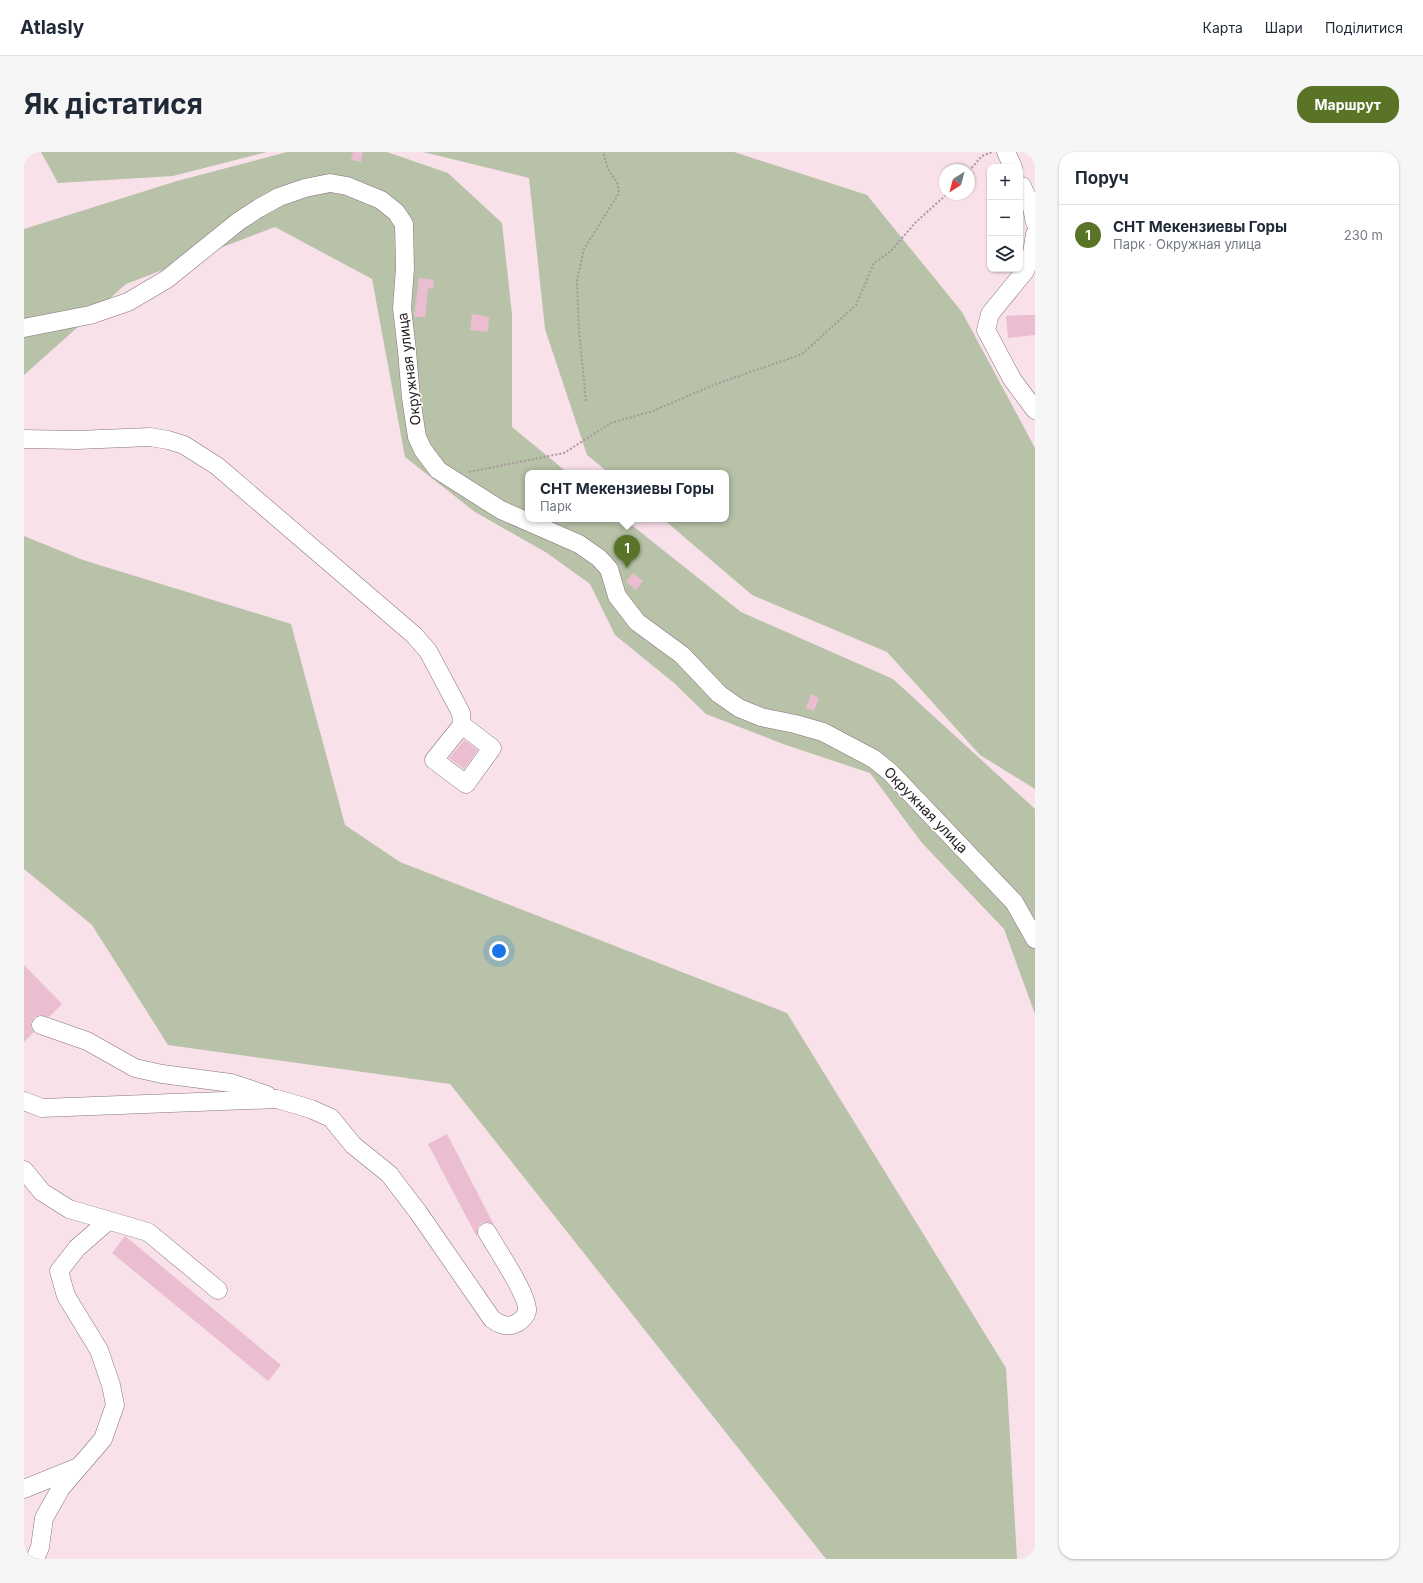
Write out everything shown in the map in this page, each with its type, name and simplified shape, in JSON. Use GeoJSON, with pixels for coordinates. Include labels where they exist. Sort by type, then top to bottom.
{"type":"FeatureCollection","features":[{"type":"Feature","properties":{"kind":"street"},"geometry":{"type":"LineString","coordinates":[[1006,152],[1012,164]]}},
{"type":"Feature","properties":{"kind":"street","name":"Окружная улица"},"geometry":{"type":"LineString","coordinates":[[24,328],[90,314],[128,302],[167,279],[239,221],[279,197],[304,188],[330,183],[347,186],[380,200],[396,212],[404,224],[405,268],[402,308],[413,413],[418,437],[423,450],[438,470],[500,510],[525,521]]}},
{"type":"Feature","properties":{"kind":"street"},"geometry":{"type":"LineString","coordinates":[[1026,188],[1035,223]]}},
{"type":"Feature","properties":{"kind":"street"},"geometry":{"type":"LineString","coordinates":[[1035,234],[1032,253],[1025,270],[990,314],[986,330],[1012,379],[1035,410]]}},
{"type":"Feature","properties":{"kind":"street"},"geometry":{"type":"LineString","coordinates":[[1003,299],[1018,293],[1035,277]]}},
{"type":"Feature","properties":{"kind":"street"},"geometry":{"type":"LineString","coordinates":[[24,439],[77,440],[150,437],[168,440],[184,445],[217,466],[414,635],[428,650],[461,713],[462,725]]}},
{"type":"Feature","properties":{"kind":"street","name":"Окружная улица"},"geometry":{"type":"LineString","coordinates":[[528,522],[579,544],[599,558],[609,568],[617,596],[637,622],[682,655],[719,694],[739,708],[761,717],[823,732],[874,759],[890,772],[1014,902],[1035,939]]}},
{"type":"Feature","properties":{"kind":"street"},"geometry":{"type":"LineString","coordinates":[[41,1025],[87,1040],[135,1068],[162,1074],[231,1083],[311,1109],[331,1118],[353,1145],[389,1174],[418,1212],[492,1319],[500,1324],[512,1326],[525,1316],[527,1310],[524,1297],[487,1232]]}},
{"type":"Feature","properties":{"kind":"street"},"geometry":{"type":"LineString","coordinates":[[24,1101],[42,1108],[277,1099]]}},
{"type":"Feature","properties":{"kind":"street"},"geometry":{"type":"LineString","coordinates":[[24,1170],[42,1192],[70,1209],[148,1232],[218,1290]]}},
{"type":"Feature","properties":{"kind":"street"},"geometry":{"type":"LineString","coordinates":[[35,1559],[40,1547],[44,1518],[61,1488],[103,1439],[115,1405],[111,1386],[99,1350],[66,1296],[59,1271],[76,1248],[108,1221]]}},
{"type":"Feature","properties":{"kind":"street"},"geometry":{"type":"LineString","coordinates":[[24,1489],[80,1466]]}},
{"type":"Feature","properties":{"kind":"path"},"geometry":{"type":"LineString","coordinates":[[586,401],[579,330],[577,280],[584,249],[619,193],[617,182],[608,169],[603,152]]}},
{"type":"Feature","properties":{"kind":"path"},"geometry":{"type":"LineString","coordinates":[[975,164],[982,156],[993,152]]}},
{"type":"Feature","properties":{"kind":"path"},"geometry":{"type":"LineString","coordinates":[[449,477],[494,466],[564,453],[611,423],[653,411],[716,384],[802,354],[856,305],[874,263],[891,251],[915,223],[940,200]]}},
{"type":"Feature","properties":{"kind":"green space"},"geometry":{"type":"Polygon","coordinates":[[[41,152],[267,152],[173,176],[58,183],[41,152]]]}},
{"type":"Feature","properties":{"kind":"green space"},"geometry":{"type":"Polygon","coordinates":[[[287,152],[387,152],[448,173],[502,223],[512,315],[512,427],[564,470],[525,470],[525,522],[628,522],[741,612],[893,679],[1035,809],[1035,1014],[1004,929],[922,843],[870,773],[783,744],[706,714],[674,683],[615,635],[590,584],[547,553],[475,512],[405,457],[372,279],[275,227],[126,284],[24,375],[24,229],[177,181],[287,152]]]}},
{"type":"Feature","properties":{"kind":"green space"},"geometry":{"type":"Polygon","coordinates":[[[423,152],[734,152],[867,195],[962,312],[1035,448],[1035,789],[980,755],[887,652],[752,595],[667,522],[729,522],[729,470],[605,470],[587,455],[545,329],[529,178],[423,152]]]}},
{"type":"Feature","properties":{"kind":"green space"},"geometry":{"type":"Polygon","coordinates":[[[24,536],[83,560],[291,624],[345,825],[400,862],[787,1013],[1006,1368],[1017,1559],[826,1559],[450,1084],[168,1045],[92,925],[24,869],[24,536]]]}},
{"type":"Feature","properties":{"kind":"building"},"geometry":{"type":"Polygon","coordinates":[[[353,152],[363,152],[361,162],[351,160],[353,152]]]}},
{"type":"Feature","properties":{"kind":"building"},"geometry":{"type":"Polygon","coordinates":[[[419,278],[434,280],[433,289],[428,288],[425,317],[414,317],[419,278]]]}},
{"type":"Feature","properties":{"kind":"building"},"geometry":{"type":"Polygon","coordinates":[[[472,314],[489,317],[488,332],[470,330],[472,314]]]}},
{"type":"Feature","properties":{"kind":"building"},"geometry":{"type":"Polygon","coordinates":[[[1035,315],[1035,335],[1008,338],[1006,316],[1035,315]]]}},
{"type":"Feature","properties":{"kind":"building"},"geometry":{"type":"Polygon","coordinates":[[[633,573],[643,581],[636,590],[626,582],[633,573]]]}},
{"type":"Feature","properties":{"kind":"building"},"geometry":{"type":"Polygon","coordinates":[[[811,694],[819,698],[814,711],[806,708],[811,694]]]}},
{"type":"Feature","properties":{"kind":"building"},"geometry":{"type":"Polygon","coordinates":[[[464,740],[478,750],[464,769],[449,758],[464,740]]]}},
{"type":"Feature","properties":{"kind":"building"},"geometry":{"type":"Polygon","coordinates":[[[24,965],[62,1004],[49,1017],[39,1015],[34,1017],[31,1022],[31,1027],[34,1032],[24,1042],[24,965]]]}},
{"type":"Feature","properties":{"kind":"building"},"geometry":{"type":"Polygon","coordinates":[[[447,1134],[494,1225],[487,1222],[481,1223],[478,1227],[477,1237],[428,1144],[447,1134]]]}},
{"type":"Feature","properties":{"kind":"building"},"geometry":{"type":"Polygon","coordinates":[[[125,1236],[281,1365],[268,1381],[112,1253],[125,1236]]]}},
{"type":"Feature","properties":{"kind":"place","name":"СНТ Мекензиевы Горы"},"geometry":{"type":"Point","coordinates":[627,568]}}]}
